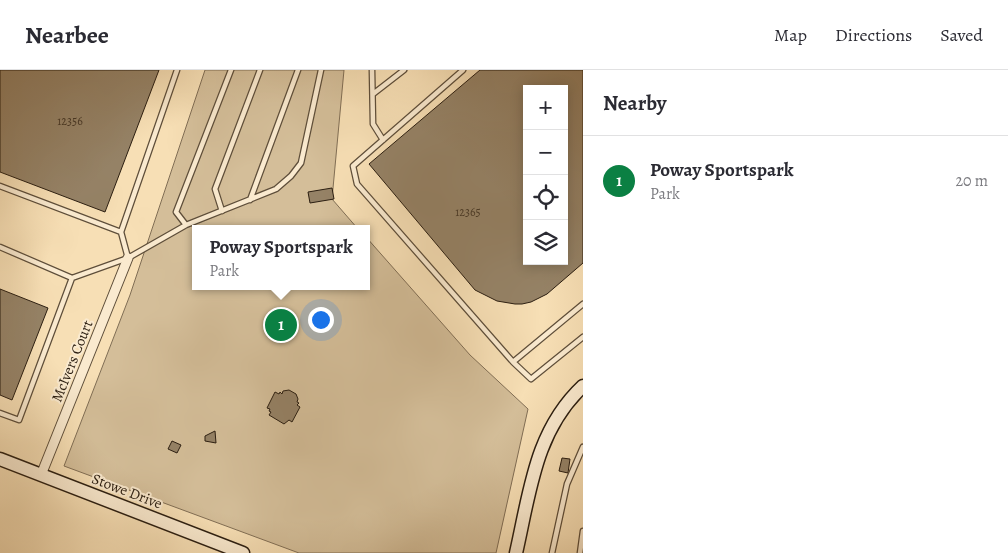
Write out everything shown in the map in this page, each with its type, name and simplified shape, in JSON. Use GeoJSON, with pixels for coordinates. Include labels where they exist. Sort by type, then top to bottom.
{"type":"FeatureCollection","features":[{"type":"Feature","properties":{"kind":"main road"},"geometry":{"type":"LineString","coordinates":[[516,553],[536,464],[544,442],[551,425],[583,386]]}},
{"type":"Feature","properties":{"kind":"main road","name":"Stowe Drive"},"geometry":{"type":"LineString","coordinates":[[0,460],[243,553]]}},
{"type":"Feature","properties":{"kind":"street","name":"McIvers Court"},"geometry":{"type":"LineString","coordinates":[[41,476],[128,258]]}},
{"type":"Feature","properties":{"kind":"lane"},"geometry":{"type":"LineString","coordinates":[[128,258],[121,232],[177,70]]}},
{"type":"Feature","properties":{"kind":"lane"},"geometry":{"type":"LineString","coordinates":[[186,225],[176,212],[231,70]]}},
{"type":"Feature","properties":{"kind":"lane"},"geometry":{"type":"LineString","coordinates":[[222,211],[215,189],[260,70]]}},
{"type":"Feature","properties":{"kind":"lane"},"geometry":{"type":"LineString","coordinates":[[250,200],[298,70]]}},
{"type":"Feature","properties":{"kind":"lane"},"geometry":{"type":"LineString","coordinates":[[0,247],[72,278],[128,258],[186,225],[276,189],[291,176],[301,163],[321,70]]}},
{"type":"Feature","properties":{"kind":"lane"},"geometry":{"type":"LineString","coordinates":[[372,70],[373,124],[383,140]]}},
{"type":"Feature","properties":{"kind":"lane"},"geometry":{"type":"LineString","coordinates":[[373,94],[404,70]]}},
{"type":"Feature","properties":{"kind":"lane"},"geometry":{"type":"LineString","coordinates":[[463,70],[353,166],[357,184],[513,362],[531,379],[583,337]]}},
{"type":"Feature","properties":{"kind":"lane"},"geometry":{"type":"LineString","coordinates":[[0,186],[121,232]]}},
{"type":"Feature","properties":{"kind":"lane"},"geometry":{"type":"LineString","coordinates":[[0,413],[19,420],[72,278]]}},
{"type":"Feature","properties":{"kind":"lane"},"geometry":{"type":"LineString","coordinates":[[513,362],[583,304]]}},
{"type":"Feature","properties":{"kind":"lane"},"geometry":{"type":"LineString","coordinates":[[552,553],[568,484],[583,447]]}},
{"type":"Feature","properties":{"kind":"lane"},"geometry":{"type":"LineString","coordinates":[[580,553],[583,531]]}},
{"type":"Feature","properties":{"kind":"shaded area"},"geometry":{"type":"Polygon","coordinates":[[[205,70],[344,70],[332,199],[355,225],[192,225],[192,290],[370,290],[370,242],[470,355],[528,409],[496,553],[299,553],[64,466],[130,295],[205,70]]]}},
{"type":"Feature","properties":{"kind":"building"},"geometry":{"type":"Polygon","coordinates":[[[0,70],[159,70],[105,212],[0,172],[0,70]]]}},
{"type":"Feature","properties":{"kind":"building"},"geometry":{"type":"Polygon","coordinates":[[[480,70],[583,70],[583,263],[547,294],[531,302],[515,304],[497,301],[475,290],[369,164],[480,70]]]}},
{"type":"Feature","properties":{"kind":"building"},"geometry":{"type":"Polygon","coordinates":[[[332,188],[334,199],[310,203],[308,192],[332,188]]]}},
{"type":"Feature","properties":{"kind":"building"},"geometry":{"type":"Polygon","coordinates":[[[0,289],[48,308],[12,400],[0,395],[0,289]]]}},
{"type":"Feature","properties":{"kind":"building"},"geometry":{"type":"Polygon","coordinates":[[[289,390],[296,394],[297,402],[299,403],[297,405],[300,407],[292,422],[289,420],[284,424],[269,415],[271,412],[267,408],[275,392],[282,394],[283,391],[289,390]]]}},
{"type":"Feature","properties":{"kind":"building"},"geometry":{"type":"Polygon","coordinates":[[[215,431],[216,443],[205,441],[205,436],[215,431]]]}},
{"type":"Feature","properties":{"kind":"building"},"geometry":{"type":"Polygon","coordinates":[[[172,441],[181,445],[177,453],[168,449],[172,441]]]}},
{"type":"Feature","properties":{"kind":"building"},"geometry":{"type":"Polygon","coordinates":[[[562,458],[570,459],[568,473],[559,471],[562,458]]]}},
{"type":"Feature","properties":{"kind":"place","name":"Poway Sportspark"},"geometry":{"type":"Point","coordinates":[281,325]}}]}
